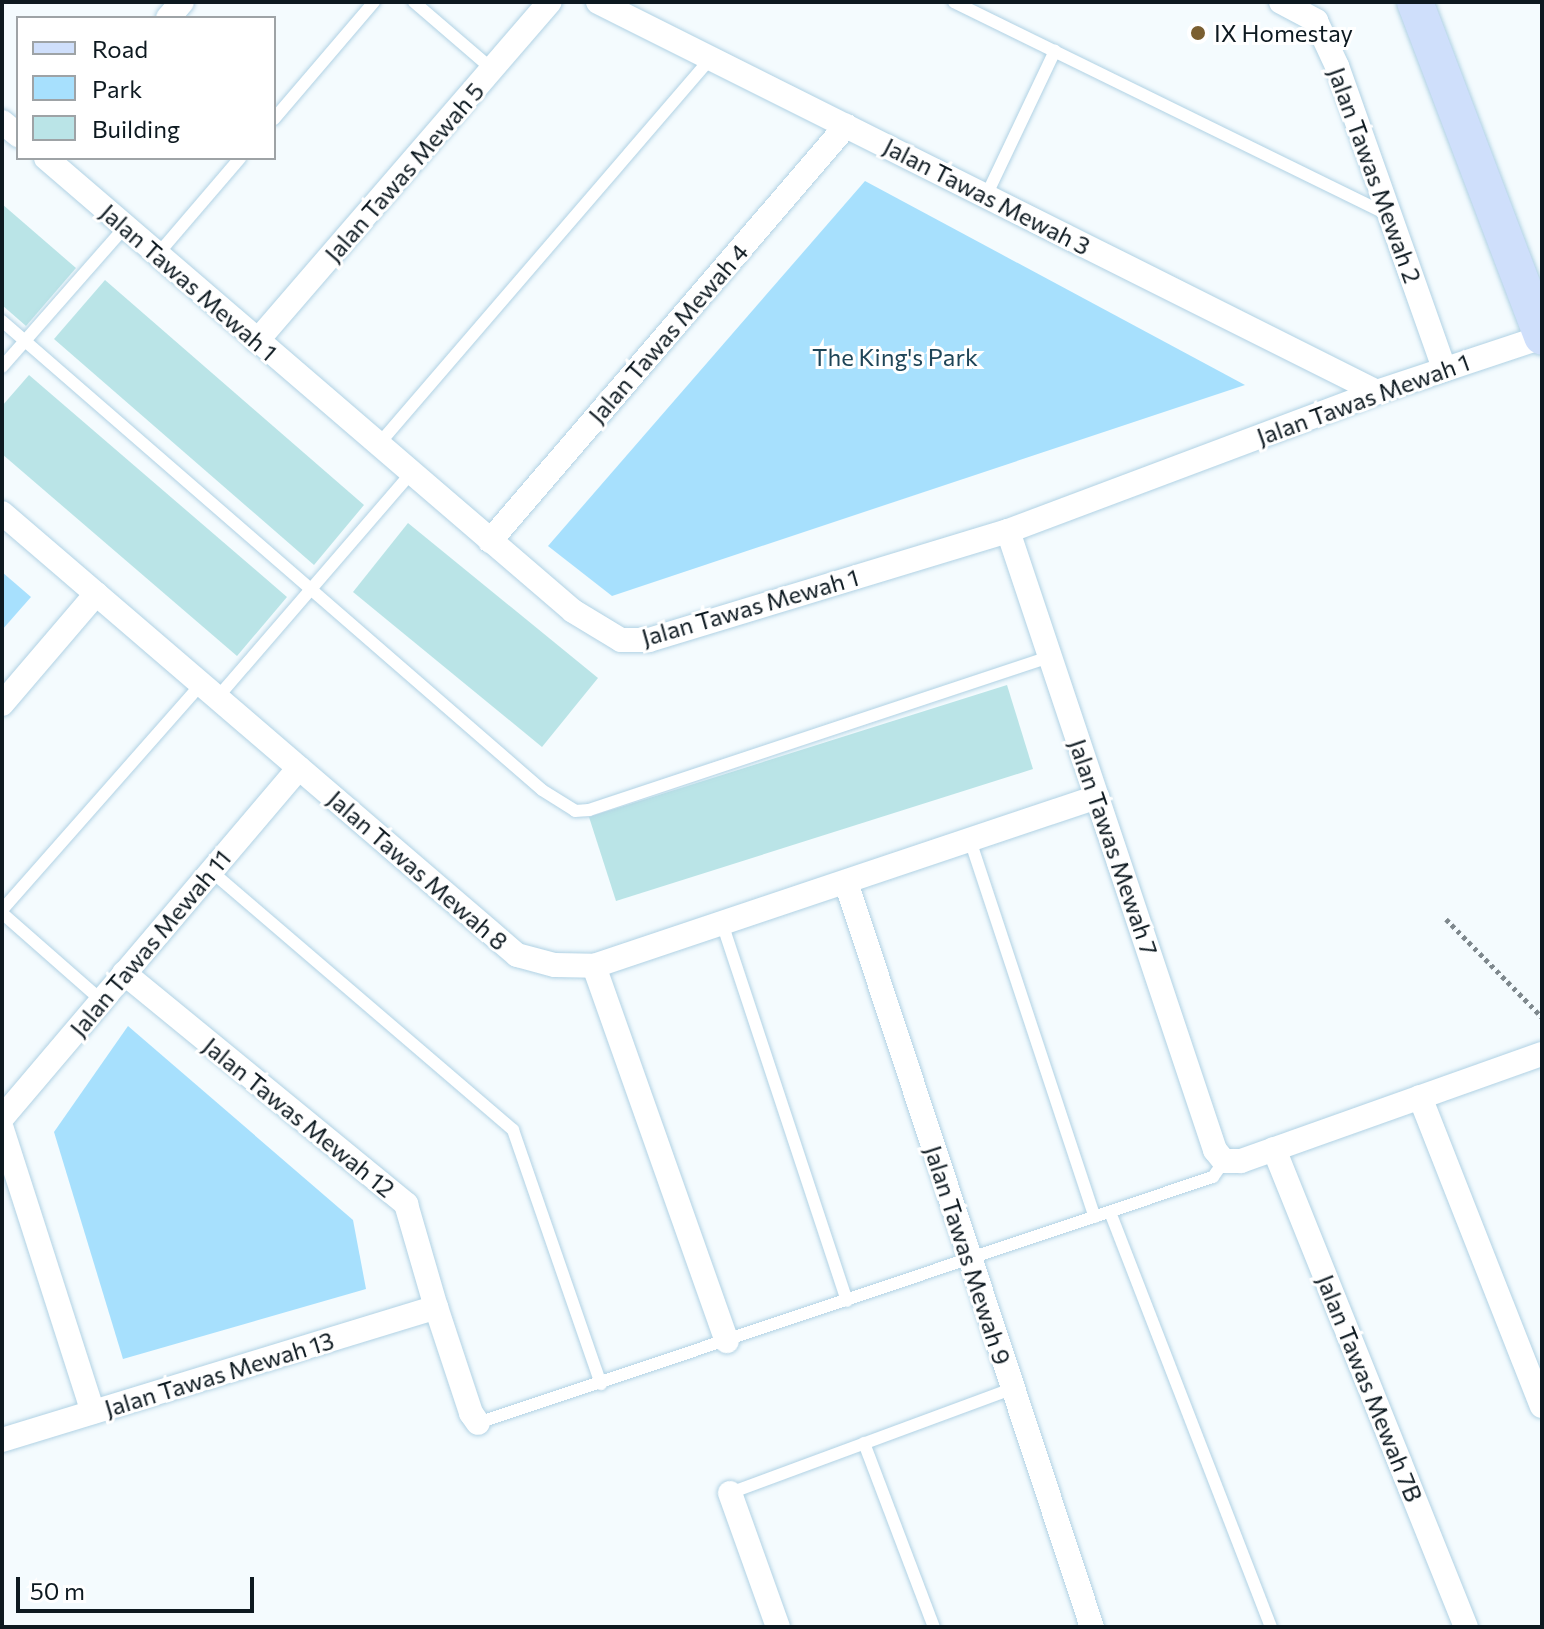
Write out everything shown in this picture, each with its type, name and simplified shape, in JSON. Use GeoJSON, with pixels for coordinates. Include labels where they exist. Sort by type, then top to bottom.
{"type":"FeatureCollection","features":[{"type":"Feature","properties":{"kind":"street","name":"Jalan Tawas Mewah 5"},"geometry":{"type":"LineString","coordinates":[[257,341],[550,2]]}},
{"type":"Feature","properties":{"kind":"street","name":"Jalan Tawas Mewah 3"},"geometry":{"type":"LineString","coordinates":[[598,2],[1377,392]]}},
{"type":"Feature","properties":{"kind":"street","name":"Jalan Tawas Mewah 2"},"geometry":{"type":"LineString","coordinates":[[1281,2],[1316,21],[1337,66],[1444,368]]}},
{"type":"Feature","properties":{"kind":"street"},"geometry":{"type":"LineString","coordinates":[[1415,2],[1542,337]]}},
{"type":"Feature","properties":{"kind":"street","name":"Jalan Tawas Mewah 4"},"geometry":{"type":"LineString","coordinates":[[490,541],[846,126]]}},
{"type":"Feature","properties":{"kind":"street","name":"Jalan Tawas Mewah 1"},"geometry":{"type":"LineString","coordinates":[[48,160],[573,611],[621,640],[649,640],[1008,531],[1377,392],[1542,337]]}},
{"type":"Feature","properties":{"kind":"street","name":"Jalan Tawas Mewah 8"},"geometry":{"type":"LineString","coordinates":[[2,513],[517,955],[555,965],[594,966],[1097,797]]}},
{"type":"Feature","properties":{"kind":"street","name":"Jalan Tawas Mewah 7"},"geometry":{"type":"LineString","coordinates":[[1008,531],[1215,1150],[1224,1161]]}},
{"type":"Feature","properties":{"kind":"street"},"geometry":{"type":"LineString","coordinates":[[2,704],[96,594]]}},
{"type":"Feature","properties":{"kind":"street","name":"Jalan Tawas Mewah 11"},"geometry":{"type":"LineString","coordinates":[[2,1118],[299,768]]}},
{"type":"Feature","properties":{"kind":"street","name":"Jalan Tawas Mewah 9"},"geometry":{"type":"LineString","coordinates":[[846,882],[1092,1627]]}},
{"type":"Feature","properties":{"kind":"street"},"geometry":{"type":"LineString","coordinates":[[594,966],[727,1341]]}},
{"type":"Feature","properties":{"kind":"street","name":"Jalan Tawas Mewah 12"},"geometry":{"type":"LineString","coordinates":[[124,973],[406,1204],[436,1307],[471,1413],[478,1423]]}},
{"type":"Feature","properties":{"kind":"street"},"geometry":{"type":"LineString","coordinates":[[1224,1161],[1241,1161],[1542,1054]]}},
{"type":"Feature","properties":{"kind":"street"},"geometry":{"type":"LineString","coordinates":[[1420,1097],[1542,1406]]}},
{"type":"Feature","properties":{"kind":"street"},"geometry":{"type":"LineString","coordinates":[[2,1129],[93,1412]]}},
{"type":"Feature","properties":{"kind":"street","name":"Jalan Tawas Mewah 7B"},"geometry":{"type":"LineString","coordinates":[[1274,1149],[1466,1627]]}},
{"type":"Feature","properties":{"kind":"street","name":"Jalan Tawas Mewah 13"},"geometry":{"type":"LineString","coordinates":[[2,1440],[436,1307]]}},
{"type":"Feature","properties":{"kind":"street"},"geometry":{"type":"LineString","coordinates":[[730,1493],[778,1627]]}},
{"type":"Feature","properties":{"kind":"lane"},"geometry":{"type":"LineString","coordinates":[[276,117],[374,2]]}},
{"type":"Feature","properties":{"kind":"lane"},"geometry":{"type":"LineString","coordinates":[[414,2],[492,69]]}},
{"type":"Feature","properties":{"kind":"lane"},"geometry":{"type":"LineString","coordinates":[[954,2],[1390,215]]}},
{"type":"Feature","properties":{"kind":"lane"},"geometry":{"type":"LineString","coordinates":[[986,196],[1055,51]]}},
{"type":"Feature","properties":{"kind":"lane"},"geometry":{"type":"LineString","coordinates":[[378,445],[711,58]]}},
{"type":"Feature","properties":{"kind":"lane"},"geometry":{"type":"LineString","coordinates":[[157,255],[238,160]]}},
{"type":"Feature","properties":{"kind":"lane"},"geometry":{"type":"LineString","coordinates":[[2,367],[125,227]]}},
{"type":"Feature","properties":{"kind":"lane"},"geometry":{"type":"LineString","coordinates":[[2,321],[565,807],[582,812],[1050,657]]}},
{"type":"Feature","properties":{"kind":"lane"},"geometry":{"type":"LineString","coordinates":[[101,1000],[2,911],[209,691],[313,587],[411,473]]}},
{"type":"Feature","properties":{"kind":"lane"},"geometry":{"type":"LineString","coordinates":[[970,840],[1095,1217]]}},
{"type":"Feature","properties":{"kind":"lane"},"geometry":{"type":"LineString","coordinates":[[211,871],[513,1130],[601,1384]]}},
{"type":"Feature","properties":{"kind":"lane"},"geometry":{"type":"LineString","coordinates":[[722,923],[847,1301]]}},
{"type":"Feature","properties":{"kind":"lane"},"geometry":{"type":"LineString","coordinates":[[478,1423],[1213,1177],[1224,1161]]}},
{"type":"Feature","properties":{"kind":"lane"},"geometry":{"type":"LineString","coordinates":[[1110,1212],[1271,1627]]}},
{"type":"Feature","properties":{"kind":"lane"},"geometry":{"type":"LineString","coordinates":[[730,1493],[1011,1389]]}},
{"type":"Feature","properties":{"kind":"lane"},"geometry":{"type":"LineString","coordinates":[[864,1443],[934,1627]]}},
{"type":"Feature","properties":{"kind":"path"},"geometry":{"type":"LineString","coordinates":[[1446,919],[1542,1017]]}},
{"type":"Feature","properties":{"kind":"green space","name":"The King's Park"},"geometry":{"type":"Polygon","coordinates":[[[865,181],[1245,385],[612,596],[548,546],[865,181]]]}},
{"type":"Feature","properties":{"kind":"green space"},"geometry":{"type":"Polygon","coordinates":[[[2,572],[31,597],[2,630],[2,572]]]}},
{"type":"Feature","properties":{"kind":"green space"},"geometry":{"type":"Polygon","coordinates":[[[128,1026],[353,1220],[366,1289],[123,1359],[54,1132],[128,1026]]]}},
{"type":"Feature","properties":{"kind":"building"},"geometry":{"type":"Polygon","coordinates":[[[2,204],[76,268],[26,326],[2,305],[2,204]]]}},
{"type":"Feature","properties":{"kind":"building"},"geometry":{"type":"Polygon","coordinates":[[[105,280],[364,505],[314,565],[54,339],[105,280]]]}},
{"type":"Feature","properties":{"kind":"building"},"geometry":{"type":"Polygon","coordinates":[[[29,375],[287,597],[237,656],[2,454],[2,406],[29,375]]]}},
{"type":"Feature","properties":{"kind":"building"},"geometry":{"type":"Polygon","coordinates":[[[408,523],[598,678],[542,747],[353,592],[408,523]]]}},
{"type":"Feature","properties":{"kind":"building"},"geometry":{"type":"Polygon","coordinates":[[[1007,685],[1033,769],[616,901],[589,817],[1007,685]]]}},
{"type":"Feature","properties":{"kind":"place","name":"IX Homestay"},"geometry":{"type":"Point","coordinates":[1198,33]}}]}
